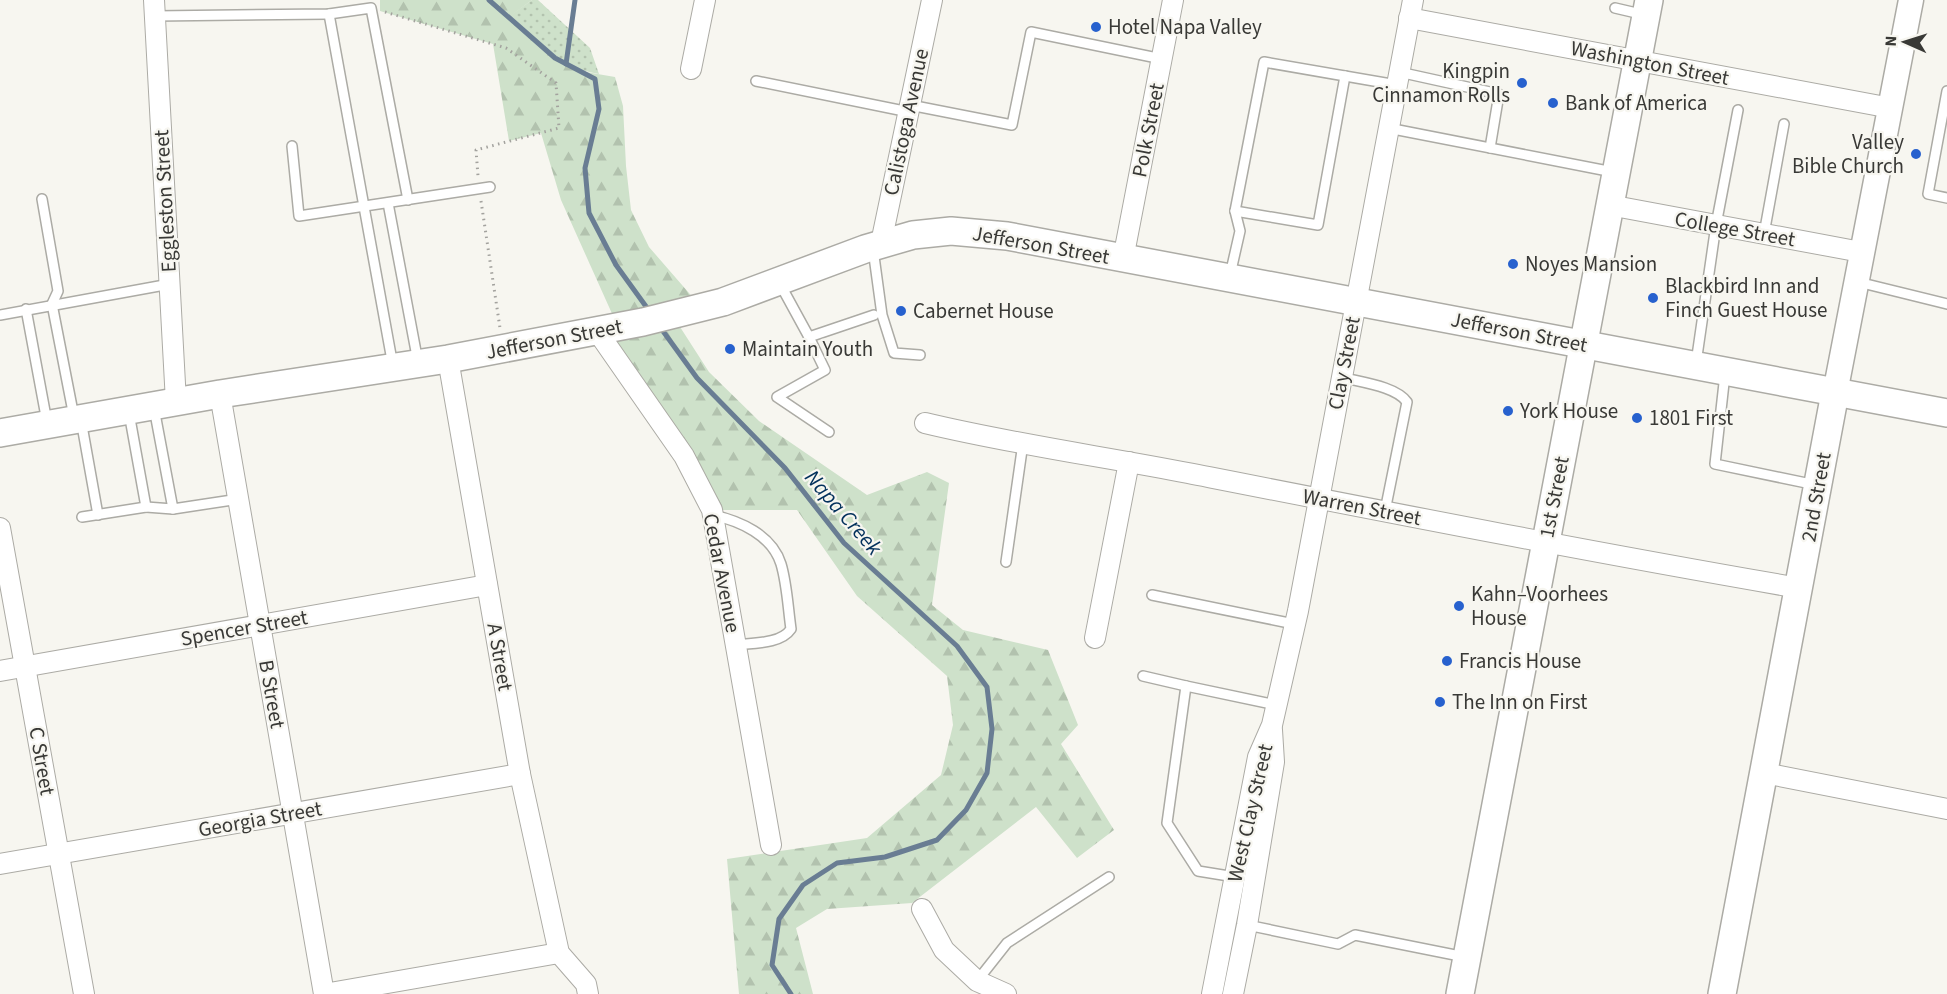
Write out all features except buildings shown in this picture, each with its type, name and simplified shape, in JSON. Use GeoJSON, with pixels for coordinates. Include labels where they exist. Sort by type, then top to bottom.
{"type":"FeatureCollection","features":[{"type":"Feature","properties":{"kind":"main road","name":"1st Street"},"geometry":{"type":"LineString","coordinates":[[1460,994],[1648,8]]}},
{"type":"Feature","properties":{"kind":"main road","name":"Jefferson Street"},"geometry":{"type":"LineString","coordinates":[[0,433],[220,394],[448,359],[623,326],[723,303],[877,245],[932,232],[970,231],[1355,300],[1947,413]]}},
{"type":"Feature","properties":{"kind":"main road","name":"2nd Street"},"geometry":{"type":"LineString","coordinates":[[1723,994],[1835,393]]}},
{"type":"Feature","properties":{"kind":"street"},"geometry":{"type":"LineString","coordinates":[[691,69],[705,0]]}},
{"type":"Feature","properties":{"kind":"street","name":"Calistoga Avenue"},"geometry":{"type":"LineString","coordinates":[[877,245],[932,0]]}},
{"type":"Feature","properties":{"kind":"street","name":"Polk Street"},"geometry":{"type":"LineString","coordinates":[[1123,259],[1173,0]]}},
{"type":"Feature","properties":{"kind":"street","name":"2nd Street"},"geometry":{"type":"LineString","coordinates":[[1835,393],[1911,0]]}},
{"type":"Feature","properties":{"kind":"street","name":"Eggleston Street"},"geometry":{"type":"LineString","coordinates":[[152,406],[170,284],[154,8]]}},
{"type":"Feature","properties":{"kind":"street","name":"Washington Street"},"geometry":{"type":"LineString","coordinates":[[1411,9],[1639,60],[1890,108]]}},
{"type":"Feature","properties":{"kind":"street","name":"Clay Street"},"geometry":{"type":"LineString","coordinates":[[1272,725],[1294,624],[1411,9]]}},
{"type":"Feature","properties":{"kind":"street","name":"College Street"},"geometry":{"type":"LineString","coordinates":[[1609,205],[1861,252]]}},
{"type":"Feature","properties":{"kind":"street","name":"Cedar Avenue"},"geometry":{"type":"LineString","coordinates":[[597,331],[684,456],[713,514],[771,845]]}},
{"type":"Feature","properties":{"kind":"street","name":"A Street"},"geometry":{"type":"LineString","coordinates":[[448,359],[520,774],[559,953]]}},
{"type":"Feature","properties":{"kind":"street","name":"B Street"},"geometry":{"type":"LineString","coordinates":[[220,394],[324,994]]}},
{"type":"Feature","properties":{"kind":"street","name":"Warren Street"},"geometry":{"type":"LineString","coordinates":[[925,423],[1545,542],[1799,588]]}},
{"type":"Feature","properties":{"kind":"street"},"geometry":{"type":"LineString","coordinates":[[1095,639],[1129,462]]}},
{"type":"Feature","properties":{"kind":"street","name":"C Street"},"geometry":{"type":"LineString","coordinates":[[0,528],[84,994]]}},
{"type":"Feature","properties":{"kind":"street","name":"Spencer Street"},"geometry":{"type":"LineString","coordinates":[[0,671],[487,585]]}},
{"type":"Feature","properties":{"kind":"street","name":"West Clay Street"},"geometry":{"type":"LineString","coordinates":[[1213,992],[1258,757],[1272,725]]}},
{"type":"Feature","properties":{"kind":"street","name":"West Clay Street"},"geometry":{"type":"LineString","coordinates":[[1233,994],[1274,762],[1272,725]]}},
{"type":"Feature","properties":{"kind":"street"},"geometry":{"type":"LineString","coordinates":[[1764,773],[1947,808]]}},
{"type":"Feature","properties":{"kind":"street","name":"Georgia Street"},"geometry":{"type":"LineString","coordinates":[[0,864],[520,774]]}},
{"type":"Feature","properties":{"kind":"street"},"geometry":{"type":"LineString","coordinates":[[922,909],[944,950],[976,981],[1006,994]]}},
{"type":"Feature","properties":{"kind":"street"},"geometry":{"type":"LineString","coordinates":[[324,994],[559,953],[586,984],[588,994]]}},
{"type":"Feature","properties":{"kind":"lane"},"geometry":{"type":"LineString","coordinates":[[154,8],[329,14],[371,8],[408,200]]}},
{"type":"Feature","properties":{"kind":"lane"},"geometry":{"type":"LineString","coordinates":[[1615,8],[1648,8]]}},
{"type":"Feature","properties":{"kind":"lane"},"geometry":{"type":"LineString","coordinates":[[329,14],[364,207],[406,366]]}},
{"type":"Feature","properties":{"kind":"lane"},"geometry":{"type":"LineString","coordinates":[[756,81],[1012,125],[1031,32],[1162,59]]}},
{"type":"Feature","properties":{"kind":"lane"},"geometry":{"type":"LineString","coordinates":[[1229,277],[1240,231],[1235,211],[1264,62],[1345,76],[1398,78],[1499,94],[1490,148]]}},
{"type":"Feature","properties":{"kind":"lane"},"geometry":{"type":"LineString","coordinates":[[1235,211],[1318,225],[1345,76]]}},
{"type":"Feature","properties":{"kind":"lane"},"geometry":{"type":"LineString","coordinates":[[1947,91],[1928,194],[1947,198]]}},
{"type":"Feature","properties":{"kind":"lane"},"geometry":{"type":"LineString","coordinates":[[1695,366],[1716,225],[1738,111]]}},
{"type":"Feature","properties":{"kind":"lane"},"geometry":{"type":"LineString","coordinates":[[1764,234],[1784,124]]}},
{"type":"Feature","properties":{"kind":"lane"},"geometry":{"type":"LineString","coordinates":[[1388,128],[1616,173]]}},
{"type":"Feature","properties":{"kind":"lane"},"geometry":{"type":"LineString","coordinates":[[292,146],[299,216],[490,187]]}},
{"type":"Feature","properties":{"kind":"lane"},"geometry":{"type":"LineString","coordinates":[[42,199],[58,291],[52,304],[98,515]]}},
{"type":"Feature","properties":{"kind":"lane"},"geometry":{"type":"LineString","coordinates":[[388,203],[406,366]]}},
{"type":"Feature","properties":{"kind":"lane"},"geometry":{"type":"LineString","coordinates":[[877,245],[882,315],[894,353],[920,355]]}},
{"type":"Feature","properties":{"kind":"lane"},"geometry":{"type":"LineString","coordinates":[[1856,281],[1947,304]]}},
{"type":"Feature","properties":{"kind":"lane"},"geometry":{"type":"LineString","coordinates":[[779,282],[825,369],[777,397],[829,432]]}},
{"type":"Feature","properties":{"kind":"lane"},"geometry":{"type":"LineString","coordinates":[[0,315],[170,284]]}},
{"type":"Feature","properties":{"kind":"lane"},"geometry":{"type":"LineString","coordinates":[[26,309],[47,425]]}},
{"type":"Feature","properties":{"kind":"lane"},"geometry":{"type":"LineString","coordinates":[[809,337],[874,315]]}},
{"type":"Feature","properties":{"kind":"lane"},"geometry":{"type":"LineString","coordinates":[[1726,371],[1715,464],[1818,486]]}},
{"type":"Feature","properties":{"kind":"lane"},"geometry":{"type":"LineString","coordinates":[[1341,377],[1387,389],[1403,397],[1407,402],[1385,511]]}},
{"type":"Feature","properties":{"kind":"lane"},"geometry":{"type":"LineString","coordinates":[[146,507],[152,406]]}},
{"type":"Feature","properties":{"kind":"lane"},"geometry":{"type":"LineString","coordinates":[[152,406],[172,508]]}},
{"type":"Feature","properties":{"kind":"lane"},"geometry":{"type":"LineString","coordinates":[[1006,562],[1023,443]]}},
{"type":"Feature","properties":{"kind":"lane"},"geometry":{"type":"LineString","coordinates":[[82,517],[146,507],[172,508],[238,499]]}},
{"type":"Feature","properties":{"kind":"lane"},"geometry":{"type":"LineString","coordinates":[[713,514],[732,519],[751,528],[771,546],[781,564],[791,629],[786,636],[778,639],[736,645]]}},
{"type":"Feature","properties":{"kind":"lane"},"geometry":{"type":"LineString","coordinates":[[1152,595],[1294,624]]}},
{"type":"Feature","properties":{"kind":"lane"},"geometry":{"type":"LineString","coordinates":[[1143,676],[1276,705]]}},
{"type":"Feature","properties":{"kind":"lane"},"geometry":{"type":"LineString","coordinates":[[1186,686],[1167,823],[1198,872],[1235,877]]}},
{"type":"Feature","properties":{"kind":"lane"},"geometry":{"type":"LineString","coordinates":[[976,981],[1007,943],[1109,877]]}},
{"type":"Feature","properties":{"kind":"lane"},"geometry":{"type":"LineString","coordinates":[[1247,925],[1338,944],[1355,935],[1467,957]]}},
{"type":"Feature","properties":{"kind":"lane"},"geometry":{"type":"LineString","coordinates":[[1213,992],[1233,994]]}},
{"type":"Feature","properties":{"kind":"path"},"geometry":{"type":"LineString","coordinates":[[371,8],[506,48],[556,83],[559,128],[476,150],[479,189],[503,349]]}},
{"type":"Feature","properties":{"kind":"green space"},"geometry":{"type":"Polygon","coordinates":[[[380,0],[532,0],[509,17],[555,58],[580,71],[615,77],[623,106],[631,210],[649,247],[702,308],[673,316],[709,372],[759,421],[867,495],[927,472],[949,483],[932,605],[963,630],[1048,650],[1078,725],[1061,744],[1114,830],[1077,858],[1036,807],[912,903],[827,909],[796,928],[813,994],[739,994],[727,859],[867,838],[941,775],[953,725],[947,676],[857,596],[797,510],[712,510],[588,334],[618,327],[561,200],[541,133],[509,141],[493,44],[380,11],[380,0]]]}},
{"type":"Feature","properties":{"kind":"green space"},"geometry":{"type":"Polygon","coordinates":[[[532,0],[538,0],[590,48],[599,74],[585,71],[560,60],[508,17],[532,0]]]}},
{"type":"Feature","properties":{"kind":"waterway","name":"Napa Creek"},"geometry":{"type":"LineString","coordinates":[[489,0],[555,58],[595,79],[599,109],[585,168],[589,213],[616,265],[650,312]]}},
{"type":"Feature","properties":{"kind":"waterway"},"geometry":{"type":"LineString","coordinates":[[566,64],[575,0]]}},
{"type":"Feature","properties":{"kind":"waterway","name":"Napa Creek"},"geometry":{"type":"LineString","coordinates":[[660,327],[697,378],[785,468],[844,543],[957,646],[987,687],[992,729],[987,773],[966,810],[937,840],[885,857],[837,863],[803,885],[779,919],[772,965],[791,994]]}},
{"type":"Feature","properties":{"kind":"place","name":"Hotel Napa Valley"},"geometry":{"type":"Point","coordinates":[1096,27]}},
{"type":"Feature","properties":{"kind":"place","name":"Kingpin Cinnamon Rolls"},"geometry":{"type":"Point","coordinates":[1522,83]}},
{"type":"Feature","properties":{"kind":"place","name":"Bank of America"},"geometry":{"type":"Point","coordinates":[1553,103]}},
{"type":"Feature","properties":{"kind":"place","name":"Valley Bible Church"},"geometry":{"type":"Point","coordinates":[1916,154]}},
{"type":"Feature","properties":{"kind":"place","name":"Noyes Mansion"},"geometry":{"type":"Point","coordinates":[1513,264]}},
{"type":"Feature","properties":{"kind":"place","name":"Blackbird Inn and Finch Guest House"},"geometry":{"type":"Point","coordinates":[1653,298]}},
{"type":"Feature","properties":{"kind":"place","name":"Cabernet House"},"geometry":{"type":"Point","coordinates":[901,311]}},
{"type":"Feature","properties":{"kind":"place","name":"Maintain Youth"},"geometry":{"type":"Point","coordinates":[730,349]}},
{"type":"Feature","properties":{"kind":"place","name":"York House"},"geometry":{"type":"Point","coordinates":[1508,411]}},
{"type":"Feature","properties":{"kind":"place","name":"1801 First"},"geometry":{"type":"Point","coordinates":[1637,418]}},
{"type":"Feature","properties":{"kind":"place","name":"Kahn–Voorhees House"},"geometry":{"type":"Point","coordinates":[1459,606]}},
{"type":"Feature","properties":{"kind":"place","name":"Francis House"},"geometry":{"type":"Point","coordinates":[1447,661]}},
{"type":"Feature","properties":{"kind":"place","name":"The Inn on First"},"geometry":{"type":"Point","coordinates":[1440,702]}}]}
